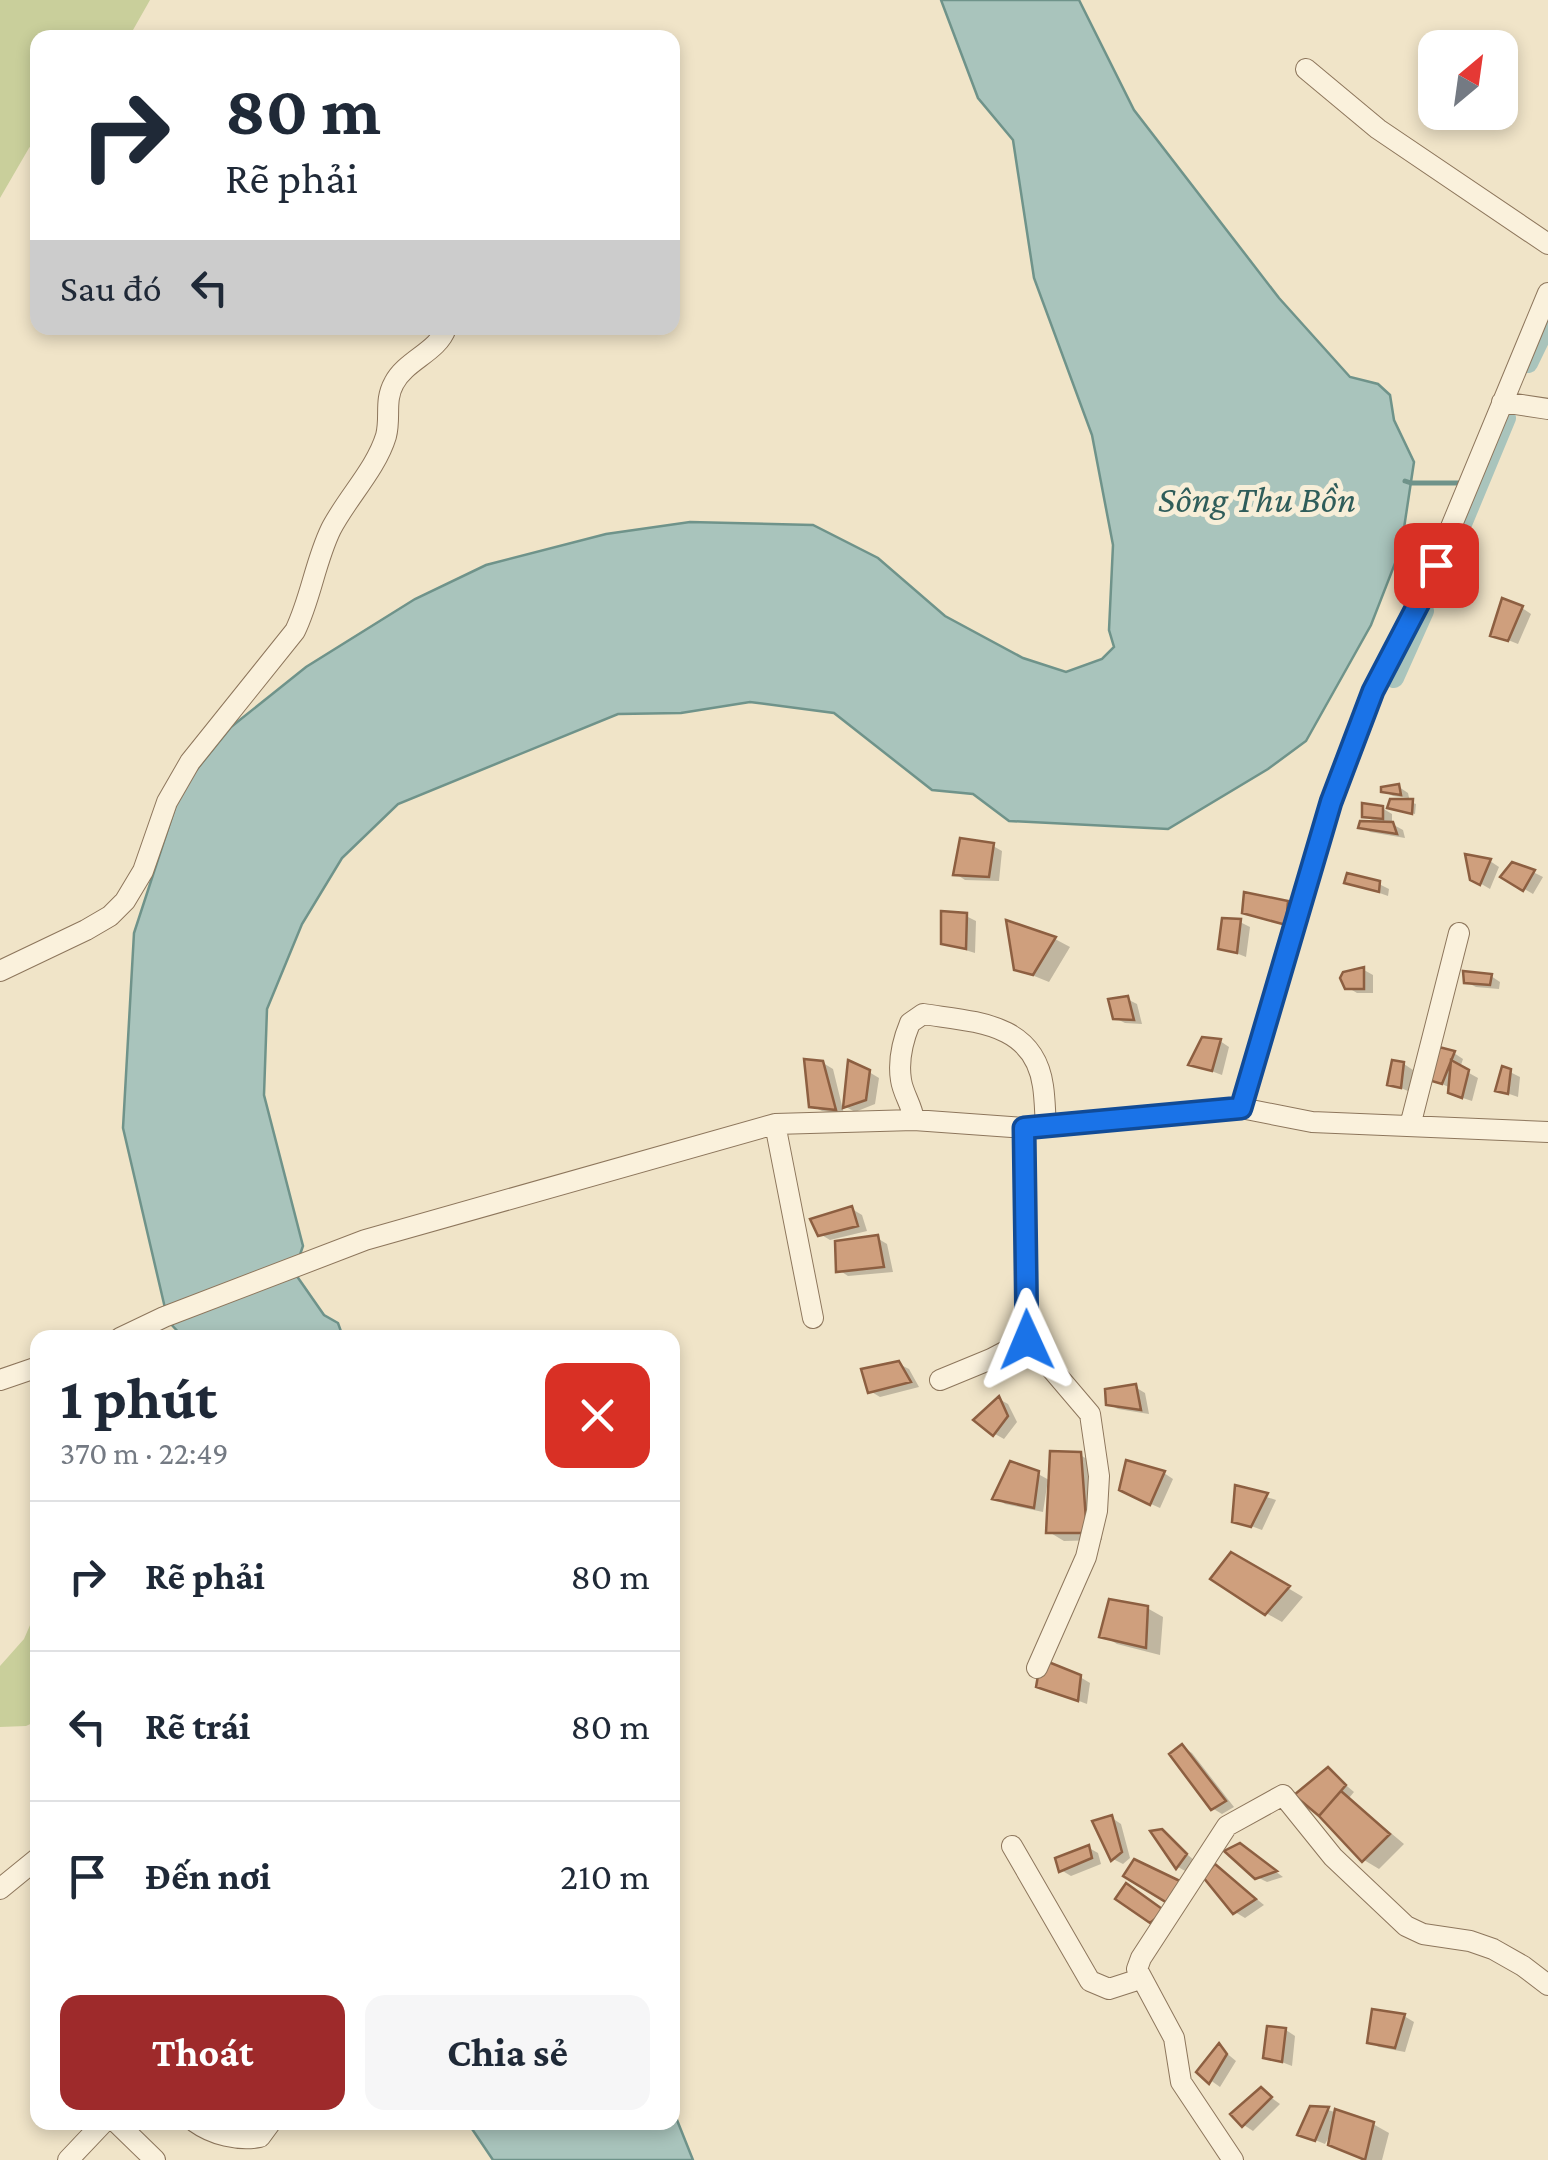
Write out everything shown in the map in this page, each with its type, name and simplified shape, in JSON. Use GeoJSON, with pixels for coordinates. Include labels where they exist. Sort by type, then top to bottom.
{"type":"FeatureCollection","features":[{"type":"Feature","properties":{"kind":"street"},"geometry":{"type":"LineString","coordinates":[[1306,69],[1378,129],[1548,244]]}},
{"type":"Feature","properties":{"kind":"street"},"geometry":{"type":"LineString","coordinates":[[1241,1108],[1331,802],[1373,691],[1422,597],[1509,403],[1548,292]]}},
{"type":"Feature","properties":{"kind":"street"},"geometry":{"type":"LineString","coordinates":[[0,971],[110,916],[136,886],[156,826],[190,762],[295,631],[328,536],[386,437],[388,397],[397,377],[442,335]]}},
{"type":"Feature","properties":{"kind":"street"},"geometry":{"type":"LineString","coordinates":[[1509,403],[1548,409]]}},
{"type":"Feature","properties":{"kind":"street"},"geometry":{"type":"LineString","coordinates":[[1410,1126],[1459,933]]}},
{"type":"Feature","properties":{"kind":"street"},"geometry":{"type":"LineString","coordinates":[[914,1120],[901,1082],[901,1055],[910,1023],[923,1014],[996,1028],[1022,1040],[1041,1076],[1046,1126]]}},
{"type":"Feature","properties":{"kind":"street"},"geometry":{"type":"LineString","coordinates":[[137,1330],[365,1240],[775,1124],[914,1120],[1024,1128],[1241,1108],[1312,1122],[1548,1132]]}},
{"type":"Feature","properties":{"kind":"street"},"geometry":{"type":"LineString","coordinates":[[775,1124],[813,1318]]}},
{"type":"Feature","properties":{"kind":"street"},"geometry":{"type":"LineString","coordinates":[[1024,1128],[1027,1340],[1090,1414],[1099,1476],[1098,1510],[1086,1557],[1037,1668]]}},
{"type":"Feature","properties":{"kind":"street"},"geometry":{"type":"LineString","coordinates":[[940,1380],[991,1360],[1027,1340]]}},
{"type":"Feature","properties":{"kind":"street"},"geometry":{"type":"LineString","coordinates":[[0,1380],[30,1369]]}},
{"type":"Feature","properties":{"kind":"street"},"geometry":{"type":"LineString","coordinates":[[1233,2160],[1181,2082],[1168,2024],[1137,1969],[1227,1826],[1283,1794],[1333,1857],[1406,1926],[1423,1934],[1470,1941],[1493,1949],[1548,1985]]}},
{"type":"Feature","properties":{"kind":"street"},"geometry":{"type":"LineString","coordinates":[[1012,1846],[1090,1981],[1104,1990],[1140,1980]]}},
{"type":"Feature","properties":{"kind":"street"},"geometry":{"type":"LineString","coordinates":[[0,1888],[30,1864]]}},
{"type":"Feature","properties":{"kind":"street"},"geometry":{"type":"LineString","coordinates":[[68,2160],[96,2130]]}},
{"type":"Feature","properties":{"kind":"street"},"geometry":{"type":"LineString","coordinates":[[124,2130],[155,2160]]}},
{"type":"Feature","properties":{"kind":"street"},"geometry":{"type":"LineString","coordinates":[[207,2130],[250,2139],[260,2137],[265,2130]]}},
{"type":"Feature","properties":{"kind":"green space"},"geometry":{"type":"Polygon","coordinates":[[[0,0],[150,0],[133,30],[30,30],[30,147],[0,198],[0,0]]]}},
{"type":"Feature","properties":{"kind":"green space"},"geometry":{"type":"Polygon","coordinates":[[[30,1625],[30,1724],[0,1727],[0,1666],[24,1639],[30,1625]]]}},
{"type":"Feature","properties":{"kind":"water","name":"Sông Thu Bồn"},"geometry":{"type":"Polygon","coordinates":[[[941,0],[1079,0],[1134,110],[1279,298],[1350,377],[1378,384],[1390,395],[1394,420],[1414,462],[1401,548],[1371,625],[1306,741],[1268,769],[1168,829],[1009,821],[973,794],[932,790],[834,713],[750,702],[681,713],[618,714],[398,804],[342,858],[302,924],[267,1009],[264,1095],[303,1246],[294,1272],[324,1315],[338,1323],[340,1330],[176,1330],[168,1321],[123,1128],[134,933],[181,789],[231,727],[306,667],[415,599],[486,565],[606,534],[690,522],[813,525],[878,558],[945,616],[1023,658],[1066,672],[1102,659],[1114,647],[1109,630],[1113,545],[1092,435],[1034,278],[1013,140],[978,98],[941,0]]]}},
{"type":"Feature","properties":{"kind":"water"},"geometry":{"type":"Polygon","coordinates":[[[680,2128],[693,2160],[493,2160],[473,2130],[680,2128]]]}},
{"type":"Feature","properties":{"kind":"building"},"geometry":{"type":"Polygon","coordinates":[[[1502,598],[1523,606],[1508,641],[1490,636],[1502,598]]]}},
{"type":"Feature","properties":{"kind":"building"},"geometry":{"type":"Polygon","coordinates":[[[1399,784],[1401,795],[1381,792],[1381,787],[1399,784]]]}},
{"type":"Feature","properties":{"kind":"building"},"geometry":{"type":"Polygon","coordinates":[[[1390,799],[1413,799],[1412,814],[1387,808],[1390,799]]]}},
{"type":"Feature","properties":{"kind":"building"},"geometry":{"type":"Polygon","coordinates":[[[1362,803],[1383,806],[1383,819],[1362,817],[1362,803]]]}},
{"type":"Feature","properties":{"kind":"building"},"geometry":{"type":"Polygon","coordinates":[[[1360,821],[1393,822],[1397,834],[1358,828],[1360,821]]]}},
{"type":"Feature","properties":{"kind":"building"},"geometry":{"type":"Polygon","coordinates":[[[960,838],[994,843],[989,877],[953,875],[960,838]]]}},
{"type":"Feature","properties":{"kind":"building"},"geometry":{"type":"Polygon","coordinates":[[[1465,854],[1491,859],[1480,885],[1470,880],[1465,854]]]}},
{"type":"Feature","properties":{"kind":"building"},"geometry":{"type":"Polygon","coordinates":[[[1512,862],[1535,870],[1523,891],[1500,877],[1512,862]]]}},
{"type":"Feature","properties":{"kind":"building"},"geometry":{"type":"Polygon","coordinates":[[[1347,873],[1380,881],[1379,892],[1344,883],[1347,873]]]}},
{"type":"Feature","properties":{"kind":"building"},"geometry":{"type":"Polygon","coordinates":[[[1244,892],[1288,901],[1286,925],[1242,913],[1244,892]]]}},
{"type":"Feature","properties":{"kind":"building"},"geometry":{"type":"Polygon","coordinates":[[[941,911],[967,913],[966,949],[941,944],[941,911]]]}},
{"type":"Feature","properties":{"kind":"building"},"geometry":{"type":"Polygon","coordinates":[[[1222,918],[1241,919],[1237,953],[1218,949],[1222,918]]]}},
{"type":"Feature","properties":{"kind":"building"},"geometry":{"type":"Polygon","coordinates":[[[1006,920],[1056,937],[1033,975],[1014,970],[1006,920]]]}},
{"type":"Feature","properties":{"kind":"building"},"geometry":{"type":"Polygon","coordinates":[[[1364,967],[1364,989],[1345,989],[1340,978],[1343,972],[1364,967]]]}},
{"type":"Feature","properties":{"kind":"building"},"geometry":{"type":"Polygon","coordinates":[[[1463,971],[1492,974],[1490,985],[1464,983],[1463,971]]]}},
{"type":"Feature","properties":{"kind":"building"},"geometry":{"type":"Polygon","coordinates":[[[1128,996],[1134,1020],[1113,1019],[1108,999],[1128,996]]]}},
{"type":"Feature","properties":{"kind":"building"},"geometry":{"type":"Polygon","coordinates":[[[1202,1037],[1221,1039],[1212,1071],[1188,1065],[1202,1037]]]}},
{"type":"Feature","properties":{"kind":"building"},"geometry":{"type":"Polygon","coordinates":[[[1435,1046],[1455,1051],[1442,1084],[1425,1079],[1435,1046]]]}},
{"type":"Feature","properties":{"kind":"building"},"geometry":{"type":"Polygon","coordinates":[[[804,1059],[823,1061],[836,1110],[809,1107],[804,1059]]]}},
{"type":"Feature","properties":{"kind":"building"},"geometry":{"type":"Polygon","coordinates":[[[848,1060],[870,1070],[866,1100],[843,1108],[848,1060]]]}},
{"type":"Feature","properties":{"kind":"building"},"geometry":{"type":"Polygon","coordinates":[[[1392,1060],[1404,1062],[1401,1088],[1387,1085],[1392,1060]]]}},
{"type":"Feature","properties":{"kind":"building"},"geometry":{"type":"Polygon","coordinates":[[[1451,1060],[1469,1070],[1462,1098],[1448,1093],[1451,1060]]]}},
{"type":"Feature","properties":{"kind":"building"},"geometry":{"type":"Polygon","coordinates":[[[1502,1066],[1511,1069],[1508,1094],[1495,1091],[1502,1066]]]}},
{"type":"Feature","properties":{"kind":"building"},"geometry":{"type":"Polygon","coordinates":[[[852,1206],[858,1226],[818,1236],[810,1219],[852,1206]]]}},
{"type":"Feature","properties":{"kind":"building"},"geometry":{"type":"Polygon","coordinates":[[[878,1235],[884,1267],[836,1272],[835,1241],[878,1235]]]}},
{"type":"Feature","properties":{"kind":"building"},"geometry":{"type":"Polygon","coordinates":[[[899,1361],[911,1382],[868,1393],[861,1369],[899,1361]]]}},
{"type":"Feature","properties":{"kind":"building"},"geometry":{"type":"Polygon","coordinates":[[[1136,1384],[1141,1410],[1106,1405],[1105,1389],[1136,1384]]]}},
{"type":"Feature","properties":{"kind":"building"},"geometry":{"type":"Polygon","coordinates":[[[999,1396],[1008,1416],[993,1436],[973,1420],[999,1396]]]}},
{"type":"Feature","properties":{"kind":"building"},"geometry":{"type":"Polygon","coordinates":[[[1050,1451],[1081,1452],[1087,1533],[1046,1533],[1050,1451]]]}},
{"type":"Feature","properties":{"kind":"building"},"geometry":{"type":"Polygon","coordinates":[[[1126,1460],[1165,1471],[1150,1505],[1119,1490],[1126,1460]]]}},
{"type":"Feature","properties":{"kind":"building"},"geometry":{"type":"Polygon","coordinates":[[[1010,1461],[1039,1471],[1034,1508],[992,1499],[1010,1461]]]}},
{"type":"Feature","properties":{"kind":"building"},"geometry":{"type":"Polygon","coordinates":[[[1235,1485],[1268,1493],[1251,1527],[1232,1522],[1235,1485]]]}},
{"type":"Feature","properties":{"kind":"building"},"geometry":{"type":"Polygon","coordinates":[[[1231,1552],[1290,1586],[1265,1615],[1210,1579],[1231,1552]]]}},
{"type":"Feature","properties":{"kind":"building"},"geometry":{"type":"Polygon","coordinates":[[[1109,1599],[1148,1606],[1146,1648],[1099,1637],[1109,1599]]]}},
{"type":"Feature","properties":{"kind":"building"},"geometry":{"type":"Polygon","coordinates":[[[1041,1659],[1081,1675],[1078,1701],[1036,1687],[1041,1659]]]}},
{"type":"Feature","properties":{"kind":"building"},"geometry":{"type":"Polygon","coordinates":[[[1182,1744],[1226,1801],[1211,1810],[1169,1754],[1182,1744]]]}},
{"type":"Feature","properties":{"kind":"building"},"geometry":{"type":"Polygon","coordinates":[[[1328,1767],[1346,1785],[1319,1816],[1294,1795],[1328,1767]]]}},
{"type":"Feature","properties":{"kind":"building"},"geometry":{"type":"Polygon","coordinates":[[[1341,1791],[1390,1834],[1362,1862],[1319,1816],[1341,1791]]]}},
{"type":"Feature","properties":{"kind":"building"},"geometry":{"type":"Polygon","coordinates":[[[1112,1815],[1122,1852],[1111,1861],[1092,1821],[1112,1815]]]}},
{"type":"Feature","properties":{"kind":"building"},"geometry":{"type":"Polygon","coordinates":[[[1162,1829],[1187,1854],[1176,1869],[1150,1831],[1162,1829]]]}},
{"type":"Feature","properties":{"kind":"building"},"geometry":{"type":"Polygon","coordinates":[[[1240,1843],[1277,1871],[1255,1879],[1224,1851],[1240,1843]]]}},
{"type":"Feature","properties":{"kind":"building"},"geometry":{"type":"Polygon","coordinates":[[[1089,1845],[1092,1858],[1059,1872],[1055,1858],[1089,1845]]]}},
{"type":"Feature","properties":{"kind":"building"},"geometry":{"type":"Polygon","coordinates":[[[1134,1859],[1182,1882],[1174,1907],[1123,1876],[1134,1859]]]}},
{"type":"Feature","properties":{"kind":"building"},"geometry":{"type":"Polygon","coordinates":[[[1215,1864],[1256,1899],[1233,1914],[1203,1877],[1215,1864]]]}},
{"type":"Feature","properties":{"kind":"building"},"geometry":{"type":"Polygon","coordinates":[[[1126,1883],[1165,1911],[1150,1923],[1115,1899],[1126,1883]]]}},
{"type":"Feature","properties":{"kind":"building"},"geometry":{"type":"Polygon","coordinates":[[[1372,2009],[1405,2014],[1395,2048],[1367,2043],[1372,2009]]]}},
{"type":"Feature","properties":{"kind":"building"},"geometry":{"type":"Polygon","coordinates":[[[1267,2026],[1286,2028],[1282,2062],[1263,2058],[1267,2026]]]}},
{"type":"Feature","properties":{"kind":"building"},"geometry":{"type":"Polygon","coordinates":[[[1219,2043],[1227,2054],[1209,2084],[1196,2072],[1219,2043]]]}},
{"type":"Feature","properties":{"kind":"building"},"geometry":{"type":"Polygon","coordinates":[[[1261,2087],[1272,2097],[1242,2127],[1230,2114],[1261,2087]]]}},
{"type":"Feature","properties":{"kind":"building"},"geometry":{"type":"Polygon","coordinates":[[[1310,2106],[1329,2107],[1315,2141],[1297,2135],[1310,2106]]]}},
{"type":"Feature","properties":{"kind":"building"},"geometry":{"type":"Polygon","coordinates":[[[1335,2109],[1374,2122],[1365,2160],[1328,2145],[1335,2109]]]}},
{"type":"Feature","properties":{"kind":"waterway"},"geometry":{"type":"LineString","coordinates":[[1528,363],[1548,322]]}},
{"type":"Feature","properties":{"kind":"waterway"},"geometry":{"type":"LineString","coordinates":[[1450,553],[1506,418]]}},
{"type":"Feature","properties":{"kind":"waterway"},"geometry":{"type":"LineString","coordinates":[[1405,481],[1461,483]]}},
{"type":"Feature","properties":{"kind":"waterway"},"geometry":{"type":"LineString","coordinates":[[1394,678],[1424,611]]}},
{"type":"Feature","properties":{"kind":"route"},"geometry":{"type":"LineString","coordinates":[[1027,1340],[1024,1128],[1241,1108],[1331,802],[1373,691],[1436,565]]}}]}
